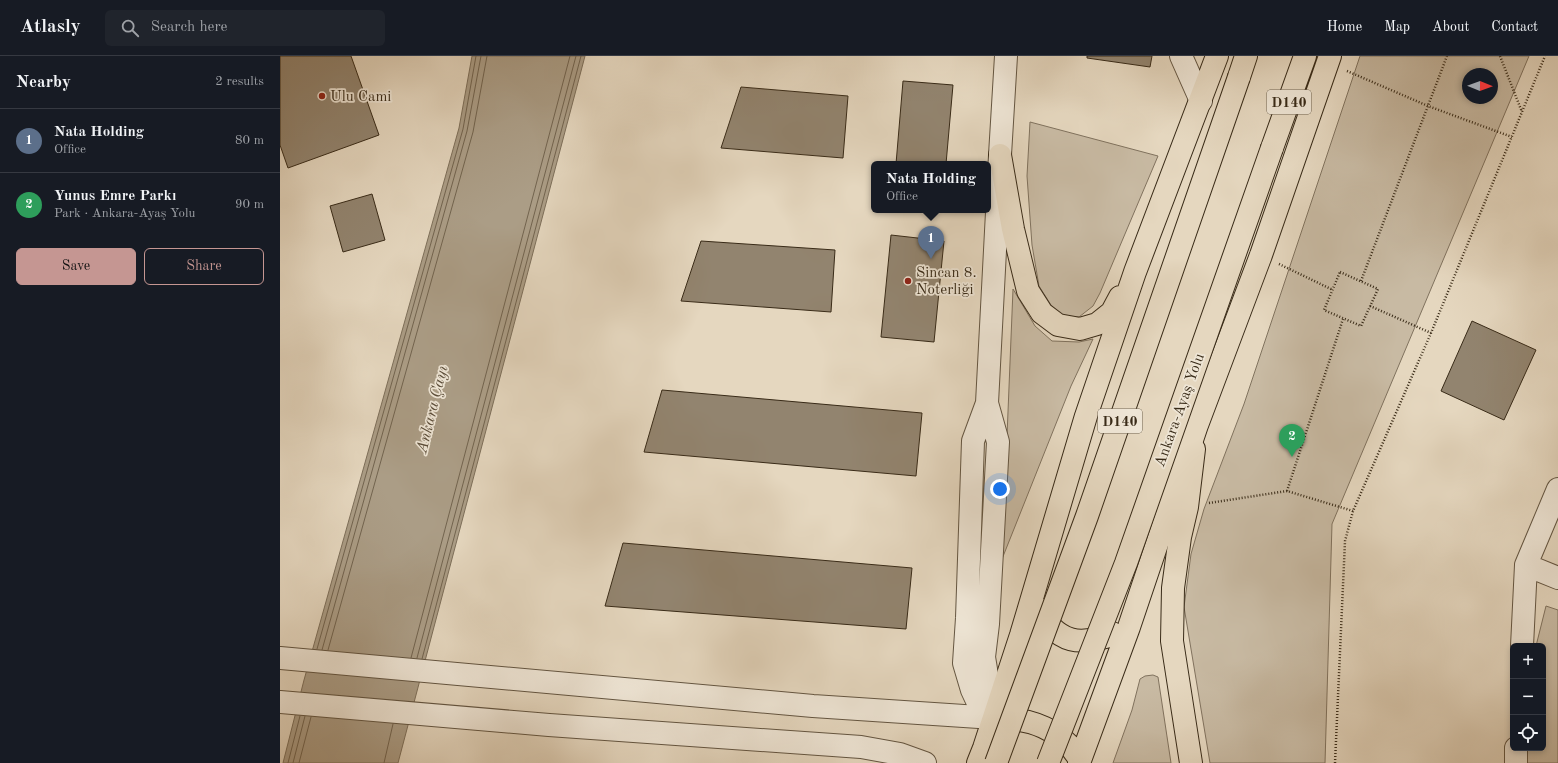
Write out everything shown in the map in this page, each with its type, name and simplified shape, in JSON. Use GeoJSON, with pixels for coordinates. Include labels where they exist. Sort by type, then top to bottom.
{"type":"FeatureCollection","features":[{"type":"Feature","properties":{"kind":"main road"},"geometry":{"type":"LineString","coordinates":[[978,763],[994,718],[1086,416],[1135,272],[1217,56]]}},
{"type":"Feature","properties":{"kind":"main road","name":"D140"},"geometry":{"type":"LineString","coordinates":[[996,763],[1087,516],[1246,56]]}},
{"type":"Feature","properties":{"kind":"main road","name":"Ankara-Ayaş Yolu"},"geometry":{"type":"LineString","coordinates":[[1048,763],[1126,563],[1305,56]]}},
{"type":"Feature","properties":{"kind":"main road"},"geometry":{"type":"LineString","coordinates":[[1081,762],[1198,425],[1261,255],[1329,59]]}},
{"type":"Feature","properties":{"kind":"main road"},"geometry":{"type":"LineString","coordinates":[[1000,155],[1013,229],[1028,291],[1042,313],[1058,325],[1080,329],[1097,324],[1112,312],[1135,272]]}},
{"type":"Feature","properties":{"kind":"main road"},"geometry":{"type":"LineString","coordinates":[[1191,763],[1172,641],[1173,588],[1180,537],[1187,507],[1198,425]]}},
{"type":"Feature","properties":{"kind":"main road"},"geometry":{"type":"LineString","coordinates":[[1039,572],[1037,603],[1041,617],[1059,635],[1071,640],[1083,642],[1108,637],[1127,619],[1138,599]]}},
{"type":"Feature","properties":{"kind":"main road"},"geometry":{"type":"LineString","coordinates":[[994,718],[1023,720],[1045,727],[1065,741],[1075,752],[1081,762]]}},
{"type":"Feature","properties":{"kind":"street"},"geometry":{"type":"LineString","coordinates":[[994,718],[979,705],[972,690],[964,663],[973,440],[987,403],[1006,56]]}},
{"type":"Feature","properties":{"kind":"street"},"geometry":{"type":"LineString","coordinates":[[1181,56],[1201,101]]}},
{"type":"Feature","properties":{"kind":"street"},"geometry":{"type":"LineString","coordinates":[[1522,643],[1526,565],[1553,515],[1558,489]]}},
{"type":"Feature","properties":{"kind":"street"},"geometry":{"type":"LineString","coordinates":[[1526,565],[1558,578]]}},
{"type":"Feature","properties":{"kind":"street"},"geometry":{"type":"LineString","coordinates":[[289,659],[813,706],[994,718]]}},
{"type":"Feature","properties":{"kind":"street"},"geometry":{"type":"LineString","coordinates":[[285,702],[549,725],[861,746],[900,754],[925,763]]}},
{"type":"Feature","properties":{"kind":"street"},"geometry":{"type":"LineString","coordinates":[[1516,751],[1516,763]]}},
{"type":"Feature","properties":{"kind":"path"},"geometry":{"type":"LineString","coordinates":[[1361,281],[1447,56]]}},
{"type":"Feature","properties":{"kind":"path"},"geometry":{"type":"LineString","coordinates":[[1500,56],[1522,112]]}},
{"type":"Feature","properties":{"kind":"path"},"geometry":{"type":"LineString","coordinates":[[1335,763],[1346,541],[1353,511],[1431,333],[1545,56]]}},
{"type":"Feature","properties":{"kind":"path"},"geometry":{"type":"LineString","coordinates":[[1329,59],[1428,106],[1512,137]]}},
{"type":"Feature","properties":{"kind":"path"},"geometry":{"type":"LineString","coordinates":[[1261,255],[1332,290]]}},
{"type":"Feature","properties":{"kind":"path"},"geometry":{"type":"LineString","coordinates":[[1340,272],[1361,281],[1378,288],[1361,326],[1324,310],[1340,272]]}},
{"type":"Feature","properties":{"kind":"path"},"geometry":{"type":"LineString","coordinates":[[1370,306],[1431,333]]}},
{"type":"Feature","properties":{"kind":"path"},"geometry":{"type":"LineString","coordinates":[[1287,491],[1344,318]]}},
{"type":"Feature","properties":{"kind":"path"},"geometry":{"type":"LineString","coordinates":[[1187,507],[1287,491],[1353,511]]}},
{"type":"Feature","properties":{"kind":"shaded area"},"geometry":{"type":"Polygon","coordinates":[[[1360,56],[1529,56],[1332,524],[1325,763],[1210,763],[1184,607],[1191,554],[1204,509],[1244,404],[1360,56]]]}},
{"type":"Feature","properties":{"kind":"shaded area"},"geometry":{"type":"Polygon","coordinates":[[[1030,122],[1158,156],[1100,293],[1093,306],[1079,317],[1064,317],[1051,305],[1039,286],[1032,245],[1027,176],[1030,122]]]}},
{"type":"Feature","properties":{"kind":"shaded area"},"geometry":{"type":"Polygon","coordinates":[[[1013,289],[1035,326],[1052,341],[1079,342],[1093,339],[1071,386],[1002,559],[1013,289]]]}},
{"type":"Feature","properties":{"kind":"shaded area"},"geometry":{"type":"Polygon","coordinates":[[[1546,606],[1558,610],[1558,763],[1525,763],[1526,751],[1546,751],[1546,643],[1537,643],[1546,606]]]}},
{"type":"Feature","properties":{"kind":"shaded area"},"geometry":{"type":"Polygon","coordinates":[[[1153,675],[1158,677],[1171,763],[1113,763],[1132,710],[1140,679],[1145,676],[1153,675]]]}},
{"type":"Feature","properties":{"kind":"water","name":"Ankara Çayı"},"geometry":{"type":"Polygon","coordinates":[[[472,56],[585,56],[398,763],[283,763],[304,680],[459,128],[472,56]]]}},
{"type":"Feature","properties":{"kind":"building","name":"Ulu Cami"},"geometry":{"type":"Polygon","coordinates":[[[280,56],[351,56],[379,135],[288,168],[280,145],[280,56]]]}},
{"type":"Feature","properties":{"kind":"building"},"geometry":{"type":"Polygon","coordinates":[[[1087,56],[1152,56],[1150,67],[1087,58],[1087,56]]]}},
{"type":"Feature","properties":{"kind":"building"},"geometry":{"type":"Polygon","coordinates":[[[903,81],[953,85],[946,161],[896,161],[903,81]]]}},
{"type":"Feature","properties":{"kind":"building"},"geometry":{"type":"Polygon","coordinates":[[[741,87],[848,96],[843,158],[721,148],[741,87]]]}},
{"type":"Feature","properties":{"kind":"building"},"geometry":{"type":"Polygon","coordinates":[[[372,194],[385,240],[343,252],[330,206],[372,194]]]}},
{"type":"Feature","properties":{"kind":"building"},"geometry":{"type":"Polygon","coordinates":[[[891,235],[944,241],[934,342],[881,337],[891,235]]]}},
{"type":"Feature","properties":{"kind":"building"},"geometry":{"type":"Polygon","coordinates":[[[701,241],[835,250],[831,312],[681,301],[701,241]]]}},
{"type":"Feature","properties":{"kind":"building"},"geometry":{"type":"Polygon","coordinates":[[[1472,321],[1536,350],[1504,420],[1441,391],[1472,321]]]}},
{"type":"Feature","properties":{"kind":"building"},"geometry":{"type":"Polygon","coordinates":[[[662,390],[922,413],[916,476],[644,452],[662,390]]]}},
{"type":"Feature","properties":{"kind":"building"},"geometry":{"type":"Polygon","coordinates":[[[623,543],[912,568],[906,629],[605,606],[623,543]]]}},
{"type":"Feature","properties":{"kind":"place","name":"Ulu Cami"},"geometry":{"type":"Point","coordinates":[322,96]}},
{"type":"Feature","properties":{"kind":"place","name":"Nata Holding"},"geometry":{"type":"Point","coordinates":[931,259]}},
{"type":"Feature","properties":{"kind":"place","name":"Sincan 8. Noterliği"},"geometry":{"type":"Point","coordinates":[908,281]}},
{"type":"Feature","properties":{"kind":"place","name":"Yunus Emre Parkı"},"geometry":{"type":"Point","coordinates":[1292,457]}}]}
